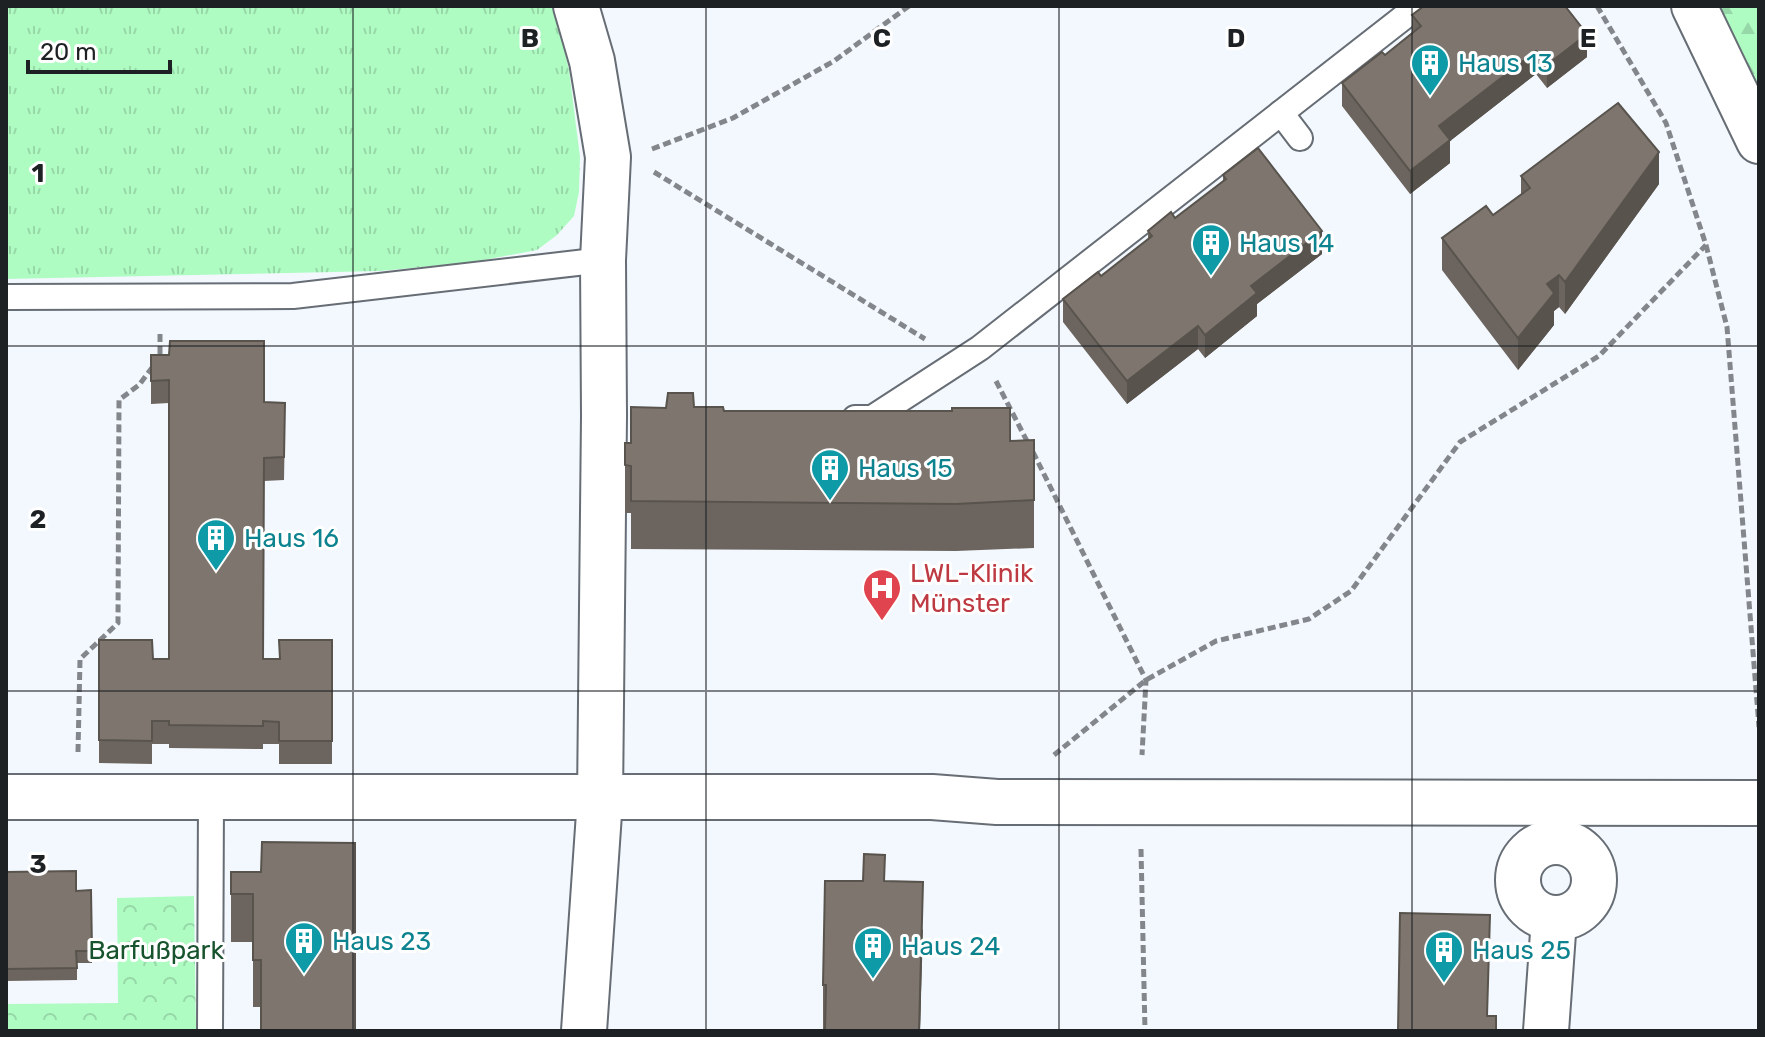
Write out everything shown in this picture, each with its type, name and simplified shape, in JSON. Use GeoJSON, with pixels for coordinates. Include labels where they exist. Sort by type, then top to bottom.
{"type":"FeatureCollection","features":[{"type":"Feature","properties":{"kind":"street"},"geometry":{"type":"LineString","coordinates":[[576,6],[592,61],[608,157],[603,260],[612,416],[600,799],[584,1031]]}},
{"type":"Feature","properties":{"kind":"street"},"geometry":{"type":"LineString","coordinates":[[1694,6],[1759,141]]}},
{"type":"Feature","properties":{"kind":"street"},"geometry":{"type":"LineString","coordinates":[[6,797],[932,797],[997,802],[1139,802],[1559,822],[1759,803]]}},
{"type":"Feature","properties":{"kind":"street"},"geometry":{"type":"LineString","coordinates":[[1546,1031],[1554,919],[1532,909],[1523,900],[1518,876],[1529,854],[1559,822]]}},
{"type":"Feature","properties":{"kind":"lane"},"geometry":{"type":"LineString","coordinates":[[825,418],[872,418],[970,354],[1418,6]]}},
{"type":"Feature","properties":{"kind":"lane"},"geometry":{"type":"LineString","coordinates":[[1281,113],[1300,138]]}},
{"type":"Feature","properties":{"kind":"lane"},"geometry":{"type":"LineString","coordinates":[[6,297],[293,296],[603,260]]}},
{"type":"Feature","properties":{"kind":"lane"},"geometry":{"type":"LineString","coordinates":[[210,1031],[211,798]]}},
{"type":"Feature","properties":{"kind":"path"},"geometry":{"type":"LineString","coordinates":[[608,157],[651,150],[733,118],[834,61],[909,6]]}},
{"type":"Feature","properties":{"kind":"path"},"geometry":{"type":"LineString","coordinates":[[1597,6],[1666,123],[1706,245],[1727,327],[1759,727]]}},
{"type":"Feature","properties":{"kind":"path"},"geometry":{"type":"LineString","coordinates":[[608,157],[650,170],[970,354],[1146,680],[1139,802],[1145,1031]]}},
{"type":"Feature","properties":{"kind":"path"},"geometry":{"type":"LineString","coordinates":[[997,802],[1146,680],[1216,641],[1309,619],[1351,591],[1460,442],[1599,356],[1706,245]]}},
{"type":"Feature","properties":{"kind":"path"},"geometry":{"type":"LineString","coordinates":[[160,297],[160,368]]}},
{"type":"Feature","properties":{"kind":"path"},"geometry":{"type":"LineString","coordinates":[[160,357],[176,357]]}},
{"type":"Feature","properties":{"kind":"path"},"geometry":{"type":"LineString","coordinates":[[78,798],[80,659],[118,623],[119,400],[139,385],[160,357]]}},
{"type":"Feature","properties":{"kind":"green space"},"geometry":{"type":"Polygon","coordinates":[[[6,6],[554,6],[569,70],[580,157],[579,192],[574,216],[557,235],[537,250],[473,262],[380,271],[6,279],[6,6]]]}},
{"type":"Feature","properties":{"kind":"green space"},"geometry":{"type":"Polygon","coordinates":[[[1718,6],[1759,6],[1759,96],[1718,6]]]}},
{"type":"Feature","properties":{"kind":"green space","name":"Barfußpark"},"geometry":{"type":"Polygon","coordinates":[[[194,896],[196,1031],[6,1031],[6,1004],[118,1003],[117,898],[194,896]]]}},
{"type":"Feature","properties":{"kind":"building","name":"Haus 13"},"geometry":{"type":"Polygon","coordinates":[[[1424,6],[1565,6],[1587,34],[1547,65],[1536,51],[1439,126],[1450,140],[1410,171],[1342,83],[1382,52],[1385,55],[1421,26],[1412,15],[1424,6]]]}},
{"type":"Feature","properties":{"kind":"building"},"geometry":{"type":"Polygon","coordinates":[[[1618,103],[1659,152],[1565,282],[1559,275],[1547,284],[1554,293],[1518,338],[1442,238],[1486,206],[1493,215],[1530,188],[1521,176],[1618,103]]]}},
{"type":"Feature","properties":{"kind":"building","name":"Haus 14"},"geometry":{"type":"Polygon","coordinates":[[[1258,148],[1322,231],[1251,286],[1257,293],[1205,335],[1198,326],[1127,381],[1063,299],[1098,272],[1101,276],[1152,236],[1148,231],[1171,212],[1175,218],[1226,179],[1223,175],[1258,148]]]}},
{"type":"Feature","properties":{"kind":"building","name":"Haus 16"},"geometry":{"type":"Polygon","coordinates":[[[170,341],[264,341],[264,402],[285,403],[284,457],[264,458],[263,659],[280,659],[279,640],[332,640],[332,741],[279,741],[279,722],[263,721],[263,726],[169,725],[169,721],[152,721],[152,741],[99,740],[99,640],[152,640],[153,659],[169,659],[169,380],[151,381],[151,355],[169,355],[170,341]]]}},
{"type":"Feature","properties":{"kind":"building"},"geometry":{"type":"Polygon","coordinates":[[[668,393],[693,393],[694,407],[723,407],[724,411],[1010,408],[1010,441],[1034,440],[1034,500],[956,504],[631,501],[631,466],[625,465],[625,443],[631,443],[631,407],[666,408],[668,393]]]}},
{"type":"Feature","properties":{"kind":"building","name":"Haus 23"},"geometry":{"type":"Polygon","coordinates":[[[262,842],[355,843],[355,1031],[261,1031],[261,960],[253,960],[253,894],[231,894],[231,872],[261,872],[262,842]]]}},
{"type":"Feature","properties":{"kind":"building","name":"Haus 24"},"geometry":{"type":"Polygon","coordinates":[[[864,854],[885,855],[884,881],[923,882],[919,1031],[825,1031],[825,881],[863,881],[864,854]]]}},
{"type":"Feature","properties":{"kind":"building"},"geometry":{"type":"Polygon","coordinates":[[[76,871],[76,891],[91,890],[92,951],[76,951],[77,968],[6,969],[6,872],[76,871]]]}},
{"type":"Feature","properties":{"kind":"building","name":"Haus 25"},"geometry":{"type":"Polygon","coordinates":[[[1400,913],[1490,915],[1487,1016],[1496,1016],[1496,1031],[1398,1031],[1400,913]]]}},
{"type":"Feature","properties":{"kind":"place","name":"Haus 13"},"geometry":{"type":"Point","coordinates":[1430,97]}},
{"type":"Feature","properties":{"kind":"place","name":"Haus 14"},"geometry":{"type":"Point","coordinates":[1211,277]}},
{"type":"Feature","properties":{"kind":"place","name":"Haus 15"},"geometry":{"type":"Point","coordinates":[830,502]}},
{"type":"Feature","properties":{"kind":"place","name":"Haus 16"},"geometry":{"type":"Point","coordinates":[216,572]}},
{"type":"Feature","properties":{"kind":"place","name":"LWL-Klinik Münster"},"geometry":{"type":"Point","coordinates":[882,622]}},
{"type":"Feature","properties":{"kind":"place","name":"Haus 23"},"geometry":{"type":"Point","coordinates":[304,975]}},
{"type":"Feature","properties":{"kind":"place","name":"Haus 24"},"geometry":{"type":"Point","coordinates":[873,980]}},
{"type":"Feature","properties":{"kind":"place","name":"Haus 25"},"geometry":{"type":"Point","coordinates":[1444,984]}}]}
